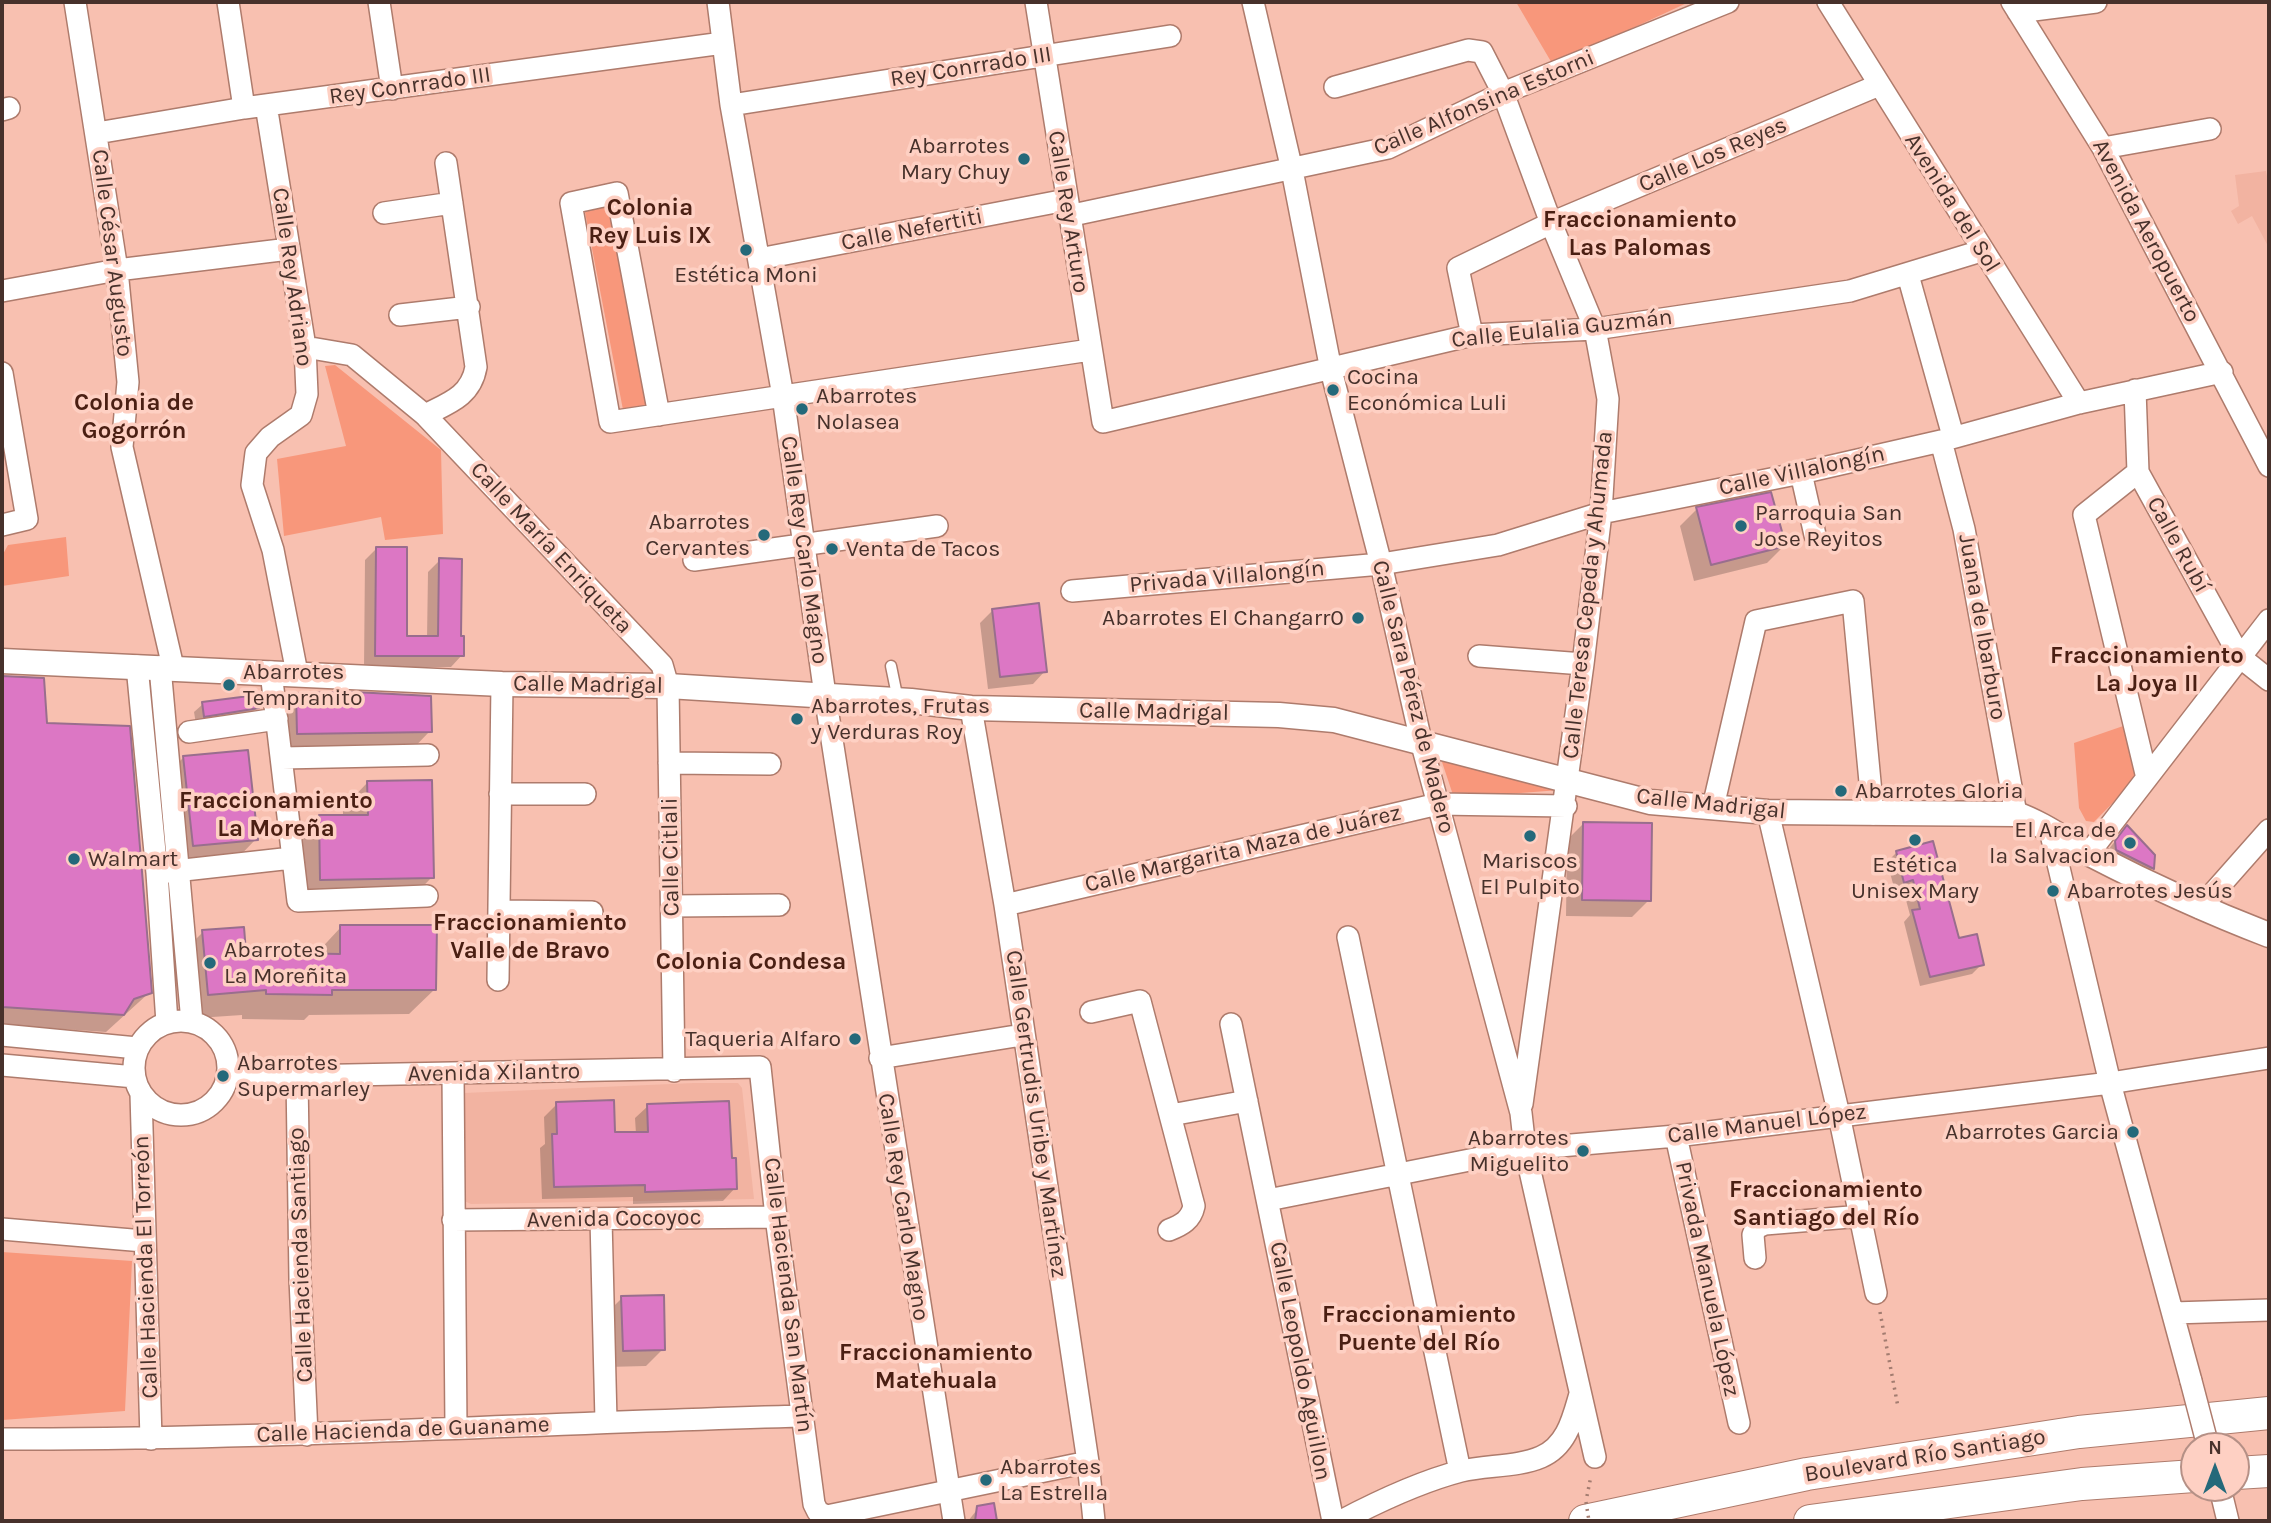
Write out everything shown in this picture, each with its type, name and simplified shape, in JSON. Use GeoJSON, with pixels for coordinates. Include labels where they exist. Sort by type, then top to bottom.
{"type":"FeatureCollection","features":[{"type":"Feature","properties":{"kind":"main road","name":"Boulevard Río Santiago"},"geometry":{"type":"LineString","coordinates":[[1587,1515],[1807,1474],[2079,1432],[2269,1413]]}},
{"type":"Feature","properties":{"kind":"main road"},"geometry":{"type":"LineString","coordinates":[[2250,1472],[2269,1471]]}},
{"type":"Feature","properties":{"kind":"main road","name":"Boulevard Río Santiago"},"geometry":{"type":"LineString","coordinates":[[1810,1521],[2082,1484],[2180,1477]]}},
{"type":"Feature","properties":{"kind":"street","name":"Calle César Augusto"},"geometry":{"type":"LineString","coordinates":[[75,2],[117,270],[128,382],[122,447],[157,667]]}},
{"type":"Feature","properties":{"kind":"street"},"geometry":{"type":"LineString","coordinates":[[228,2],[244,107]]}},
{"type":"Feature","properties":{"kind":"street"},"geometry":{"type":"LineString","coordinates":[[379,2],[392,89]]}},
{"type":"Feature","properties":{"kind":"street","name":"Calle Rey Carlo Magno"},"geometry":{"type":"LineString","coordinates":[[718,2],[731,105],[783,396],[880,1058],[947,1493],[954,1521]]}},
{"type":"Feature","properties":{"kind":"street","name":"Calle Rey Arturo"},"geometry":{"type":"LineString","coordinates":[[1036,2],[1103,422]]}},
{"type":"Feature","properties":{"kind":"street","name":"Calle Sara Pérez de Madero"},"geometry":{"type":"LineString","coordinates":[[1252,2],[1292,170],[1331,370],[1381,564],[1421,741],[1521,1113],[1525,1149],[1595,1457]]}},
{"type":"Feature","properties":{"kind":"street","name":"Calle Alfonsina Estorni"},"geometry":{"type":"LineString","coordinates":[[1067,208],[1292,170],[1388,148],[1503,93],[1728,2]]}},
{"type":"Feature","properties":{"kind":"street","name":"Avenida del Sol"},"geometry":{"type":"LineString","coordinates":[[1828,2],[1981,251],[2079,403]]}},
{"type":"Feature","properties":{"kind":"street"},"geometry":{"type":"LineString","coordinates":[[2015,7],[2096,2]]}},
{"type":"Feature","properties":{"kind":"street","name":"Avenida Aeropuerto"},"geometry":{"type":"LineString","coordinates":[[2015,7],[2103,148],[2269,466]]}},
{"type":"Feature","properties":{"kind":"street","name":"Rey Conrrado III"},"geometry":{"type":"LineString","coordinates":[[731,105],[1170,36]]}},
{"type":"Feature","properties":{"kind":"street","name":"Rey Conrrado III"},"geometry":{"type":"LineString","coordinates":[[97,133],[244,107],[723,43]]}},
{"type":"Feature","properties":{"kind":"street","name":"Calle Teresa Cepeda y Ahumada"},"geometry":{"type":"LineString","coordinates":[[1335,86],[1468,50],[1482,52],[1503,93],[1550,223],[1595,329],[1608,399],[1601,513],[1566,806],[1521,1113]]}},
{"type":"Feature","properties":{"kind":"street","name":"Calle Los Reyes"},"geometry":{"type":"LineString","coordinates":[[1472,335],[1458,268],[1550,223],[1879,85]]}},
{"type":"Feature","properties":{"kind":"street","name":"Calle Rey Adriano"},"geometry":{"type":"LineString","coordinates":[[266,105],[305,347],[307,394],[301,415],[270,438],[256,453],[252,485],[272,550],[296,673]]}},
{"type":"Feature","properties":{"kind":"street"},"geometry":{"type":"LineString","coordinates":[[2103,148],[2210,129]]}},
{"type":"Feature","properties":{"kind":"street"},"geometry":{"type":"LineString","coordinates":[[425,415],[463,396],[473,382],[476,367],[446,163]]}},
{"type":"Feature","properties":{"kind":"street"},"geometry":{"type":"LineString","coordinates":[[659,415],[617,193],[571,203],[610,422],[659,415],[1090,350]]}},
{"type":"Feature","properties":{"kind":"street"},"geometry":{"type":"LineString","coordinates":[[384,213],[452,203]]}},
{"type":"Feature","properties":{"kind":"street","name":"Calle Nefertiti"},"geometry":{"type":"LineString","coordinates":[[759,259],[1067,208]]}},
{"type":"Feature","properties":{"kind":"street"},"geometry":{"type":"LineString","coordinates":[[2,291],[117,270],[289,249]]}},
{"type":"Feature","properties":{"kind":"street","name":"Calle Eulalia Guzmán"},"geometry":{"type":"LineString","coordinates":[[1103,422],[1472,335],[1595,329],[1850,291],[1981,251]]}},
{"type":"Feature","properties":{"kind":"street","name":"Juana de Ibarburo"},"geometry":{"type":"LineString","coordinates":[[1908,275],[1947,438],[2016,814]]}},
{"type":"Feature","properties":{"kind":"street"},"geometry":{"type":"LineString","coordinates":[[400,315],[469,307]]}},
{"type":"Feature","properties":{"kind":"street","name":"Calle María Enriqueta"},"geometry":{"type":"LineString","coordinates":[[305,347],[352,355],[425,415],[662,665],[668,686]]}},
{"type":"Feature","properties":{"kind":"street","name":"Calle Villalongín"},"geometry":{"type":"LineString","coordinates":[[1381,564],[1499,545],[1601,513],[1801,473],[2079,403],[2222,372]]}},
{"type":"Feature","properties":{"kind":"street"},"geometry":{"type":"LineString","coordinates":[[2,373],[5,410],[27,519],[2,524]]}},
{"type":"Feature","properties":{"kind":"street","name":"Calle Rubí"},"geometry":{"type":"LineString","coordinates":[[2135,390],[2138,472],[2240,657],[2269,680]]}},
{"type":"Feature","properties":{"kind":"street"},"geometry":{"type":"LineString","coordinates":[[2138,472],[2084,515],[2147,778]]}},
{"type":"Feature","properties":{"kind":"street"},"geometry":{"type":"LineString","coordinates":[[1801,473],[1815,535]]}},
{"type":"Feature","properties":{"kind":"street"},"geometry":{"type":"LineString","coordinates":[[694,560],[937,526]]}},
{"type":"Feature","properties":{"kind":"street","name":"Privada Villalongín"},"geometry":{"type":"LineString","coordinates":[[1072,591],[1381,564]]}},
{"type":"Feature","properties":{"kind":"street"},"geometry":{"type":"LineString","coordinates":[[1713,807],[1756,621],[1853,601],[1873,814]]}},
{"type":"Feature","properties":{"kind":"street"},"geometry":{"type":"LineString","coordinates":[[2089,853],[2269,620]]}},
{"type":"Feature","properties":{"kind":"street"},"geometry":{"type":"LineString","coordinates":[[1479,656],[1583,664]]}},
{"type":"Feature","properties":{"kind":"street","name":"Calle Madrigal"},"geometry":{"type":"LineString","coordinates":[[5,665],[157,667],[502,684],[668,686],[825,695],[971,708],[1279,715],[1334,720],[1650,802],[1768,812],[2016,814],[2200,908],[2269,935]]}},
{"type":"Feature","properties":{"kind":"street"},"geometry":{"type":"LineString","coordinates":[[157,667],[192,1022]]}},
{"type":"Feature","properties":{"kind":"street"},"geometry":{"type":"LineString","coordinates":[[157,667],[157,873],[167,1023]]}},
{"type":"Feature","properties":{"kind":"street"},"geometry":{"type":"LineString","coordinates":[[271,672],[298,901],[427,896]]}},
{"type":"Feature","properties":{"kind":"street"},"geometry":{"type":"LineString","coordinates":[[498,980],[502,684]]}},
{"type":"Feature","properties":{"kind":"street","name":"Calle Citlali"},"geometry":{"type":"LineString","coordinates":[[668,686],[674,1070]]}},
{"type":"Feature","properties":{"kind":"street","name":"Calle Gertrudis Uribe y Martínez"},"geometry":{"type":"LineString","coordinates":[[971,708],[1005,905],[1022,1035],[1088,1462],[1094,1521]]}},
{"type":"Feature","properties":{"kind":"street"},"geometry":{"type":"LineString","coordinates":[[189,732],[277,719]]}},
{"type":"Feature","properties":{"kind":"street"},"geometry":{"type":"LineString","coordinates":[[282,758],[428,755]]}},
{"type":"Feature","properties":{"kind":"street"},"geometry":{"type":"LineString","coordinates":[[669,763],[770,764]]}},
{"type":"Feature","properties":{"kind":"street"},"geometry":{"type":"LineString","coordinates":[[500,794],[584,794]]}},
{"type":"Feature","properties":{"kind":"street","name":"Calle Margarita Maza de Juárez"},"geometry":{"type":"LineString","coordinates":[[1005,905],[1438,804],[1566,806]]}},
{"type":"Feature","properties":{"kind":"street"},"geometry":{"type":"LineString","coordinates":[[1768,812],[1862,1216],[1876,1293]]}},
{"type":"Feature","properties":{"kind":"street"},"geometry":{"type":"LineString","coordinates":[[2050,830],[2110,1083],[2204,1432]]}},
{"type":"Feature","properties":{"kind":"street"},"geometry":{"type":"LineString","coordinates":[[2200,908],[2269,830]]}},
{"type":"Feature","properties":{"kind":"street"},"geometry":{"type":"LineString","coordinates":[[157,873],[292,858]]}},
{"type":"Feature","properties":{"kind":"street"},"geometry":{"type":"LineString","coordinates":[[672,906],[779,905]]}},
{"type":"Feature","properties":{"kind":"street"},"geometry":{"type":"LineString","coordinates":[[499,911],[592,912]]}},
{"type":"Feature","properties":{"kind":"street"},"geometry":{"type":"LineString","coordinates":[[1349,937],[1396,1174],[1460,1471]]}},
{"type":"Feature","properties":{"kind":"street"},"geometry":{"type":"LineString","coordinates":[[1091,1012],[1140,1000],[1194,1206],[1192,1215],[1169,1230]]}},
{"type":"Feature","properties":{"kind":"street"},"geometry":{"type":"LineString","coordinates":[[192,1022],[207,1029],[219,1041],[226,1056],[228,1073],[222,1091],[209,1105],[192,1113],[173,1114],[155,1107],[138,1086],[138,1048],[145,1037],[167,1023],[192,1022]]}},
{"type":"Feature","properties":{"kind":"street","name":"Calle Leopoldo Aguillon"},"geometry":{"type":"LineString","coordinates":[[1231,1024],[1333,1521]]}},
{"type":"Feature","properties":{"kind":"street"},"geometry":{"type":"LineString","coordinates":[[2,1035],[138,1048]]}},
{"type":"Feature","properties":{"kind":"street"},"geometry":{"type":"LineString","coordinates":[[880,1058],[1022,1035]]}},
{"type":"Feature","properties":{"kind":"street","name":"Calle Manuel López"},"geometry":{"type":"LineString","coordinates":[[1268,1200],[1525,1149],[1676,1136],[2110,1083],[2269,1058]]}},
{"type":"Feature","properties":{"kind":"street"},"geometry":{"type":"LineString","coordinates":[[2,1065],[138,1086]]}},
{"type":"Feature","properties":{"kind":"street","name":"Avenida Xilantro"},"geometry":{"type":"LineString","coordinates":[[228,1073],[297,1076],[760,1067]]}},
{"type":"Feature","properties":{"kind":"street","name":"Calle Hacienda San Martín"},"geometry":{"type":"LineString","coordinates":[[760,1067],[776,1217],[814,1504],[818,1512],[827,1516],[947,1493]]}},
{"type":"Feature","properties":{"kind":"street"},"geometry":{"type":"LineString","coordinates":[[453,1074],[456,1428]]}},
{"type":"Feature","properties":{"kind":"street","name":"Calle Hacienda Santiago"},"geometry":{"type":"LineString","coordinates":[[297,1076],[300,1279],[307,1435]]}},
{"type":"Feature","properties":{"kind":"street","name":"Calle Hacienda El Torreón"},"geometry":{"type":"LineString","coordinates":[[138,1086],[151,1439]]}},
{"type":"Feature","properties":{"kind":"street"},"geometry":{"type":"LineString","coordinates":[[1171,1115],[1247,1101]]}},
{"type":"Feature","properties":{"kind":"street","name":"Privada Manuela López"},"geometry":{"type":"LineString","coordinates":[[1676,1136],[1738,1423]]}},
{"type":"Feature","properties":{"kind":"street"},"geometry":{"type":"LineString","coordinates":[[1755,1258],[1756,1228],[1765,1224],[1862,1216]]}},
{"type":"Feature","properties":{"kind":"street","name":"Avenida Cocoyoc"},"geometry":{"type":"LineString","coordinates":[[453,1220],[776,1217]]}},
{"type":"Feature","properties":{"kind":"street"},"geometry":{"type":"LineString","coordinates":[[601,1219],[606,1421]]}},
{"type":"Feature","properties":{"kind":"street"},"geometry":{"type":"LineString","coordinates":[[2,1229],[144,1241]]}},
{"type":"Feature","properties":{"kind":"street"},"geometry":{"type":"LineString","coordinates":[[2173,1313],[2269,1310]]}},
{"type":"Feature","properties":{"kind":"street"},"geometry":{"type":"LineString","coordinates":[[1341,1521],[1381,1500],[1460,1471],[1541,1457],[1558,1445],[1570,1429],[1581,1391]]}},
{"type":"Feature","properties":{"kind":"street","name":"Calle Hacienda de Guaname"},"geometry":{"type":"LineString","coordinates":[[2,1438],[151,1439],[307,1435],[606,1421],[804,1416]]}},
{"type":"Feature","properties":{"kind":"street"},"geometry":{"type":"LineString","coordinates":[[947,1493],[1088,1462]]}},
{"type":"Feature","properties":{"kind":"lane"},"geometry":{"type":"LineString","coordinates":[[891,666],[898,701]]}},
{"type":"Feature","properties":{"kind":"path"},"geometry":{"type":"LineString","coordinates":[[1876,1293],[1898,1407]]}},
{"type":"Feature","properties":{"kind":"path"},"geometry":{"type":"LineString","coordinates":[[1587,1515],[1595,1457]]}},
{"type":"Feature","properties":{"kind":"shaded area"},"geometry":{"type":"Polygon","coordinates":[[[1516,2],[1689,2],[1553,65],[1516,2]]]}},
{"type":"Feature","properties":{"kind":"shaded area"},"geometry":{"type":"Polygon","coordinates":[[[2266,171],[2269,187],[2269,248],[2252,216],[2238,224],[2231,211],[2239,206],[2235,175],[2266,171]]]}},
{"type":"Feature","properties":{"kind":"shaded area"},"geometry":{"type":"Polygon","coordinates":[[[608,205],[651,410],[624,415],[585,212],[608,205]]]}},
{"type":"Feature","properties":{"kind":"shaded area"},"geometry":{"type":"Polygon","coordinates":[[[335,365],[441,450],[443,534],[385,540],[381,517],[284,536],[277,459],[346,446],[325,366],[335,365]]]}},
{"type":"Feature","properties":{"kind":"shaded area"},"geometry":{"type":"Polygon","coordinates":[[[66,537],[69,576],[2,586],[2,556],[8,545],[66,537]]]}},
{"type":"Feature","properties":{"kind":"shaded area"},"geometry":{"type":"Polygon","coordinates":[[[2129,724],[2141,774],[2094,822],[2086,821],[2079,808],[2074,743],[2129,724]]]}},
{"type":"Feature","properties":{"kind":"shaded area"},"geometry":{"type":"Polygon","coordinates":[[[1441,759],[1560,790],[1454,798],[1441,759]]]}},
{"type":"Feature","properties":{"kind":"shaded area"},"geometry":{"type":"Polygon","coordinates":[[[738,1083],[742,1088],[754,1199],[471,1204],[462,1200],[464,1093],[738,1083]]]}},
{"type":"Feature","properties":{"kind":"shaded area"},"geometry":{"type":"Polygon","coordinates":[[[2,1252],[132,1261],[125,1411],[2,1420],[2,1252]]]}},
{"type":"Feature","properties":{"kind":"building","name":"Parroquia San Jose Reyitos"},"geometry":{"type":"Polygon","coordinates":[[[1771,492],[1786,546],[1711,565],[1696,507],[1771,492]]]}},
{"type":"Feature","properties":{"kind":"building"},"geometry":{"type":"Polygon","coordinates":[[[376,547],[407,547],[407,636],[438,636],[439,558],[462,559],[461,636],[464,636],[464,656],[375,656],[376,547]]]}},
{"type":"Feature","properties":{"kind":"building"},"geometry":{"type":"Polygon","coordinates":[[[1039,603],[1047,672],[1000,677],[992,609],[1039,603]]]}},
{"type":"Feature","properties":{"kind":"building","name":"Walmart"},"geometry":{"type":"Polygon","coordinates":[[[2,676],[44,678],[47,723],[130,726],[152,993],[134,999],[124,1015],[2,1007],[2,676]]]}},
{"type":"Feature","properties":{"kind":"building"},"geometry":{"type":"Polygon","coordinates":[[[354,692],[431,696],[432,732],[297,734],[296,693],[354,692]]]}},
{"type":"Feature","properties":{"kind":"building"},"geometry":{"type":"Polygon","coordinates":[[[257,695],[259,708],[204,717],[202,702],[257,695]]]}},
{"type":"Feature","properties":{"kind":"building"},"geometry":{"type":"Polygon","coordinates":[[[248,750],[258,840],[193,846],[183,756],[248,750]]]}},
{"type":"Feature","properties":{"kind":"building"},"geometry":{"type":"Polygon","coordinates":[[[432,780],[434,878],[320,880],[319,815],[368,815],[367,781],[432,780]]]}},
{"type":"Feature","properties":{"kind":"building"},"geometry":{"type":"Polygon","coordinates":[[[1583,822],[1652,823],[1651,901],[1582,900],[1583,822]]]}},
{"type":"Feature","properties":{"kind":"building","name":"El Arca de la Salvacion"},"geometry":{"type":"Polygon","coordinates":[[[2127,825],[2155,855],[2154,869],[2116,850],[2115,841],[2127,825]]]}},
{"type":"Feature","properties":{"kind":"building"},"geometry":{"type":"Polygon","coordinates":[[[1933,841],[1959,938],[1977,934],[1984,965],[1930,977],[1912,910],[1920,909],[1913,880],[1904,883],[1896,851],[1933,841]]]}},
{"type":"Feature","properties":{"kind":"building"},"geometry":{"type":"Polygon","coordinates":[[[340,925],[437,925],[436,990],[332,990],[332,995],[266,994],[266,990],[208,995],[202,930],[244,927],[246,952],[340,954],[340,925]]]}},
{"type":"Feature","properties":{"kind":"building"},"geometry":{"type":"Polygon","coordinates":[[[614,1100],[615,1132],[648,1132],[647,1104],[729,1101],[732,1158],[736,1158],[737,1189],[645,1192],[645,1185],[554,1187],[552,1134],[557,1134],[556,1102],[614,1100]]]}},
{"type":"Feature","properties":{"kind":"building"},"geometry":{"type":"Polygon","coordinates":[[[664,1295],[665,1350],[623,1351],[621,1296],[664,1295]]]}},
{"type":"Feature","properties":{"kind":"building"},"geometry":{"type":"Polygon","coordinates":[[[994,1503],[997,1521],[975,1521],[977,1506],[994,1503]]]}},
{"type":"Feature","properties":{"kind":"place","name":"Abarrotes Mary Chuy"},"geometry":{"type":"Point","coordinates":[1024,159]}},
{"type":"Feature","properties":{"kind":"place","name":"Estética Moni"},"geometry":{"type":"Point","coordinates":[746,250]}},
{"type":"Feature","properties":{"kind":"place","name":"Cocina Económica Luli"},"geometry":{"type":"Point","coordinates":[1333,390]}},
{"type":"Feature","properties":{"kind":"place","name":"Abarrotes Nolasea"},"geometry":{"type":"Point","coordinates":[802,409]}},
{"type":"Feature","properties":{"kind":"place","name":"Parroquia San Jose Reyitos"},"geometry":{"type":"Point","coordinates":[1741,526]}},
{"type":"Feature","properties":{"kind":"place","name":"Abarrotes Cervantes"},"geometry":{"type":"Point","coordinates":[764,535]}},
{"type":"Feature","properties":{"kind":"place","name":"Venta de Tacos"},"geometry":{"type":"Point","coordinates":[832,549]}},
{"type":"Feature","properties":{"kind":"place","name":"Abarrotes El Changarr0"},"geometry":{"type":"Point","coordinates":[1358,618]}},
{"type":"Feature","properties":{"kind":"place","name":"Abarrotes Tempranito"},"geometry":{"type":"Point","coordinates":[229,685]}},
{"type":"Feature","properties":{"kind":"place","name":"Abarrotes, Frutas y Verduras Roy"},"geometry":{"type":"Point","coordinates":[797,719]}},
{"type":"Feature","properties":{"kind":"place","name":"Abarrotes Gloria"},"geometry":{"type":"Point","coordinates":[1841,791]}},
{"type":"Feature","properties":{"kind":"place","name":"Mariscos El Pulpito"},"geometry":{"type":"Point","coordinates":[1530,836]}},
{"type":"Feature","properties":{"kind":"place","name":"Estética Unisex Mary"},"geometry":{"type":"Point","coordinates":[1915,840]}},
{"type":"Feature","properties":{"kind":"place","name":"El Arca de la Salvacion"},"geometry":{"type":"Point","coordinates":[2130,843]}},
{"type":"Feature","properties":{"kind":"place","name":"Walmart"},"geometry":{"type":"Point","coordinates":[74,859]}},
{"type":"Feature","properties":{"kind":"place","name":"Abarrotes Jesús"},"geometry":{"type":"Point","coordinates":[2053,891]}},
{"type":"Feature","properties":{"kind":"place","name":"Abarrotes La Moreñita"},"geometry":{"type":"Point","coordinates":[210,963]}},
{"type":"Feature","properties":{"kind":"place","name":"Taqueria Alfaro"},"geometry":{"type":"Point","coordinates":[855,1039]}},
{"type":"Feature","properties":{"kind":"place","name":"Abarrotes Supermarley"},"geometry":{"type":"Point","coordinates":[223,1076]}},
{"type":"Feature","properties":{"kind":"place","name":"Abarrotes Garcia"},"geometry":{"type":"Point","coordinates":[2133,1132]}},
{"type":"Feature","properties":{"kind":"place","name":"Abarrotes Miguelito"},"geometry":{"type":"Point","coordinates":[1583,1151]}},
{"type":"Feature","properties":{"kind":"place","name":"Abarrotes La Estrella"},"geometry":{"type":"Point","coordinates":[986,1480]}},
{"type":"Feature","properties":{"kind":"district","name":"Colonia Rey Luis IX"},"geometry":{"type":"Point","coordinates":[650,222]}},
{"type":"Feature","properties":{"kind":"district","name":"Fraccionamiento Las Palomas"},"geometry":{"type":"Point","coordinates":[1640,234]}},
{"type":"Feature","properties":{"kind":"district","name":"Colonia de Gogorrón"},"geometry":{"type":"Point","coordinates":[134,417]}},
{"type":"Feature","properties":{"kind":"district","name":"Fraccionamiento La Joya II"},"geometry":{"type":"Point","coordinates":[2147,670]}},
{"type":"Feature","properties":{"kind":"district","name":"Fraccionamiento La Moreña"},"geometry":{"type":"Point","coordinates":[276,815]}},
{"type":"Feature","properties":{"kind":"district","name":"Fraccionamiento Valle de Bravo"},"geometry":{"type":"Point","coordinates":[530,937]}},
{"type":"Feature","properties":{"kind":"district","name":"Colonia Condesa"},"geometry":{"type":"Point","coordinates":[751,962]}},
{"type":"Feature","properties":{"kind":"district","name":"Fraccionamiento Santiago del Río"},"geometry":{"type":"Point","coordinates":[1826,1204]}},
{"type":"Feature","properties":{"kind":"district","name":"Fraccionamiento Puente del Río"},"geometry":{"type":"Point","coordinates":[1419,1329]}},
{"type":"Feature","properties":{"kind":"district","name":"Fraccionamiento Matehuala"},"geometry":{"type":"Point","coordinates":[936,1367]}}]}
